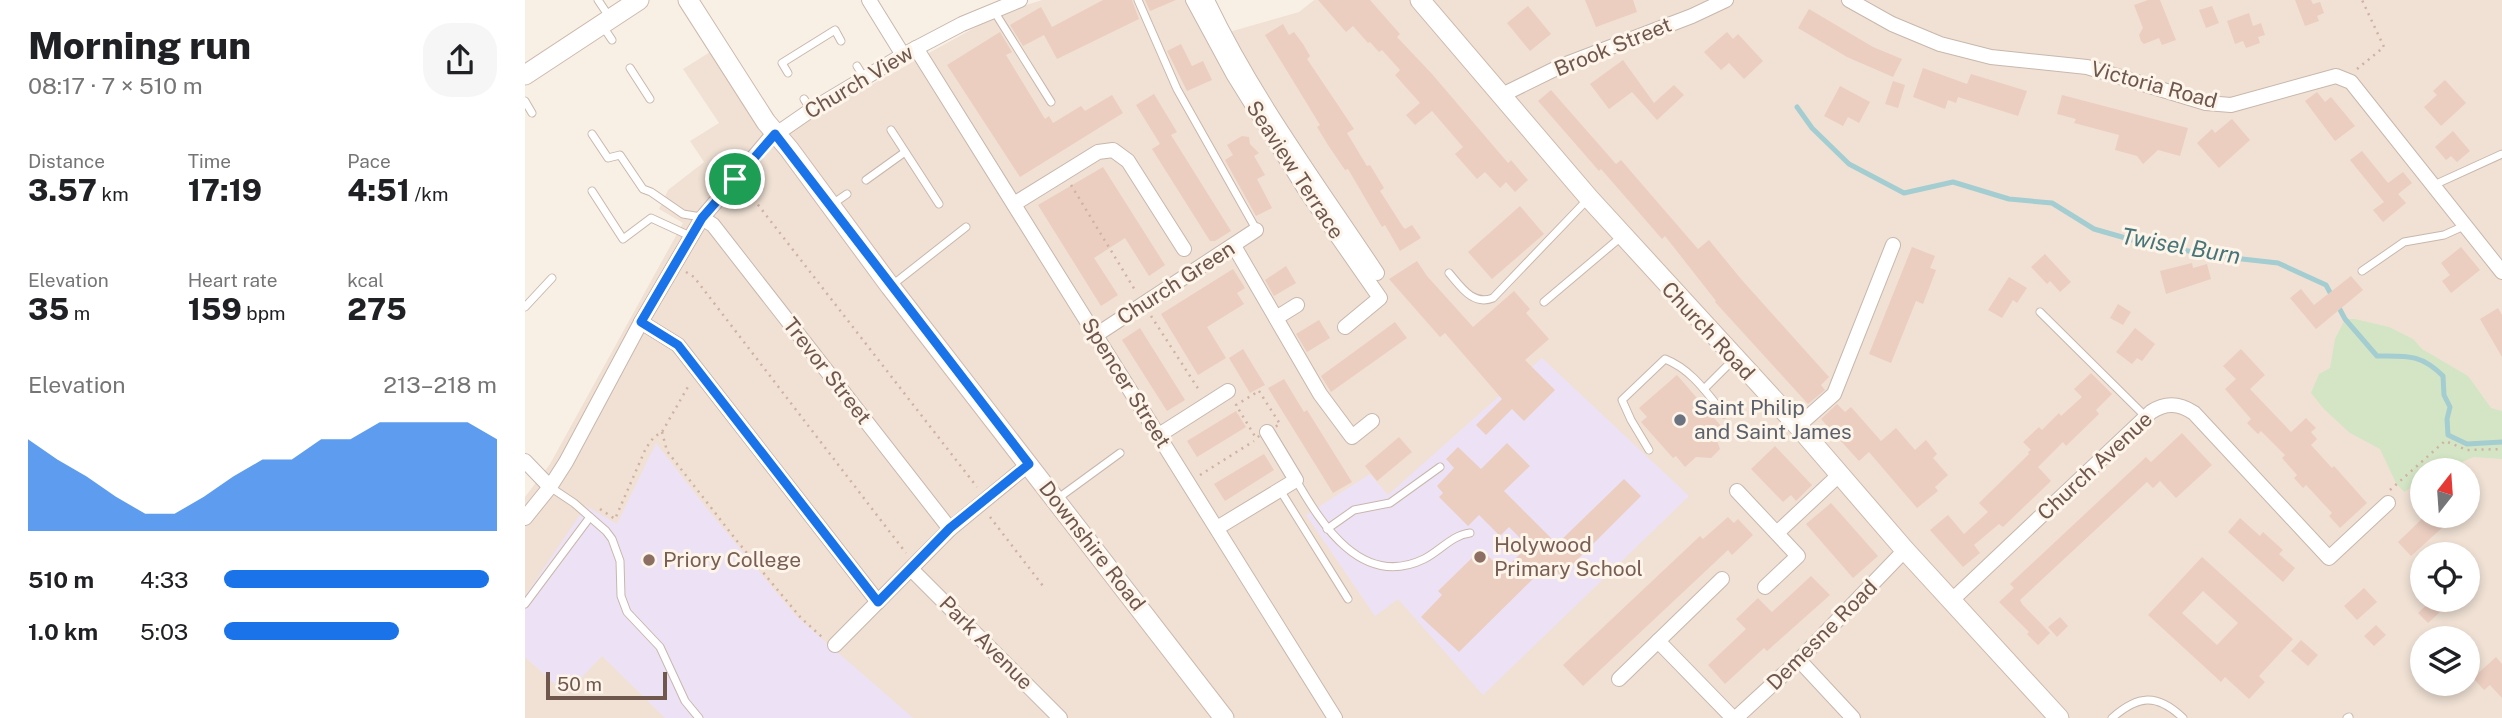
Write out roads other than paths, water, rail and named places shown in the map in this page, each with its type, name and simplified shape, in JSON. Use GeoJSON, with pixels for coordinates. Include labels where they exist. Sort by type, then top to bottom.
{"type":"FeatureCollection","features":[{"type":"Feature","properties":{"kind":"street"},"geometry":{"type":"LineString","coordinates":[[525,75],[608,28],[639,0]]}},
{"type":"Feature","properties":{"kind":"street","name":"Downshire Road"},"geometry":{"type":"LineString","coordinates":[[688,0],[775,134],[1224,718]]}},
{"type":"Feature","properties":{"kind":"street","name":"Spencer Street"},"geometry":{"type":"LineString","coordinates":[[869,0],[909,52],[1014,204],[1335,718]]}},
{"type":"Feature","properties":{"kind":"street","name":"Church View"},"geometry":{"type":"LineString","coordinates":[[525,518],[566,462],[641,322],[702,218],[775,134],[808,104],[865,79],[961,24],[1020,0]]}},
{"type":"Feature","properties":{"kind":"street","name":"Seaview Terrace"},"geometry":{"type":"LineString","coordinates":[[1193,0],[1233,74],[1294,171],[1380,298],[1345,327]]}},
{"type":"Feature","properties":{"kind":"street"},"geometry":{"type":"LineString","coordinates":[[1207,0],[1273,118],[1377,272]]}},
{"type":"Feature","properties":{"kind":"street","name":"Church Road"},"geometry":{"type":"LineString","coordinates":[[1420,0],[1588,198],[1798,426],[1905,550],[2059,718]]}},
{"type":"Feature","properties":{"kind":"street","name":"Brook Street"},"geometry":{"type":"LineString","coordinates":[[1500,96],[1561,66],[1692,16],[1726,0]]}},
{"type":"Feature","properties":{"kind":"street","name":"Victoria Road"},"geometry":{"type":"LineString","coordinates":[[1849,0],[1892,24],[1940,44],[1991,57],[2087,67],[2206,103],[2231,105],[2336,76],[2351,82],[2433,185]]}},
{"type":"Feature","properties":{"kind":"street","name":"Church Green"},"geometry":{"type":"LineString","coordinates":[[1014,204],[1098,152],[1108,150],[1119,153],[1128,161],[1184,249]]}},
{"type":"Feature","properties":{"kind":"street"},"geometry":{"type":"LineString","coordinates":[[2433,185],[2502,272]]}},
{"type":"Feature","properties":{"kind":"street","name":"Trevor Street"},"geometry":{"type":"LineString","coordinates":[[702,218],[713,225],[950,528]]}},
{"type":"Feature","properties":{"kind":"street","name":"Church Green"},"geometry":{"type":"LineString","coordinates":[[1096,335],[1257,230]]}},
{"type":"Feature","properties":{"kind":"street"},"geometry":{"type":"LineString","coordinates":[[1798,426],[1834,394],[1893,245]]}},
{"type":"Feature","properties":{"kind":"street"},"geometry":{"type":"LineString","coordinates":[[1234,246],[1320,394],[1352,437],[1372,421]]}},
{"type":"Feature","properties":{"kind":"street"},"geometry":{"type":"LineString","coordinates":[[1276,318],[1297,305]]}},
{"type":"Feature","properties":{"kind":"street"},"geometry":{"type":"LineString","coordinates":[[641,322],[678,345],[878,602]]}},
{"type":"Feature","properties":{"kind":"street"},"geometry":{"type":"LineString","coordinates":[[1159,435],[1228,391]]}},
{"type":"Feature","properties":{"kind":"street","name":"Church Avenue"},"geometry":{"type":"LineString","coordinates":[[1951,601],[2146,417],[2157,408],[2171,404],[2187,408],[2194,413],[2329,558],[2388,503]]}},
{"type":"Feature","properties":{"kind":"street"},"geometry":{"type":"LineString","coordinates":[[1217,528],[1296,480],[1261,436]]}},
{"type":"Feature","properties":{"kind":"street"},"geometry":{"type":"LineString","coordinates":[[525,461],[550,487]]}},
{"type":"Feature","properties":{"kind":"street"},"geometry":{"type":"LineString","coordinates":[[835,645],[950,528],[1029,464]]}},
{"type":"Feature","properties":{"kind":"street"},"geometry":{"type":"LineString","coordinates":[[1777,533],[1840,474]]}},
{"type":"Feature","properties":{"kind":"street"},"geometry":{"type":"LineString","coordinates":[[1737,491],[1798,556],[1765,587]]}},
{"type":"Feature","properties":{"kind":"street","name":"Demesne Road"},"geometry":{"type":"LineString","coordinates":[[1735,718],[1799,660],[1905,550]]}},
{"type":"Feature","properties":{"kind":"street","name":"Park Avenue"},"geometry":{"type":"LineString","coordinates":[[913,566],[1060,718]]}},
{"type":"Feature","properties":{"kind":"street"},"geometry":{"type":"LineString","coordinates":[[1619,679],[1721,579]]}},
{"type":"Feature","properties":{"kind":"street"},"geometry":{"type":"LineString","coordinates":[[1658,641],[1735,718]]}},
{"type":"Feature","properties":{"kind":"street"},"geometry":{"type":"LineString","coordinates":[[1799,660],[1853,718]]}},
{"type":"Feature","properties":{"kind":"lane"},"geometry":{"type":"LineString","coordinates":[[598,0],[608,28]]}},
{"type":"Feature","properties":{"kind":"lane"},"geometry":{"type":"LineString","coordinates":[[1138,0],[1177,89],[1257,230]]}},
{"type":"Feature","properties":{"kind":"lane"},"geometry":{"type":"LineString","coordinates":[[994,11],[1051,102]]}},
{"type":"Feature","properties":{"kind":"lane"},"geometry":{"type":"LineString","coordinates":[[788,73],[782,63],[835,30],[841,41]]}},
{"type":"Feature","properties":{"kind":"lane"},"geometry":{"type":"LineString","coordinates":[[857,66],[865,79]]}},
{"type":"Feature","properties":{"kind":"lane"},"geometry":{"type":"LineString","coordinates":[[630,68],[650,99]]}},
{"type":"Feature","properties":{"kind":"lane"},"geometry":{"type":"LineString","coordinates":[[525,102],[532,113]]}},
{"type":"Feature","properties":{"kind":"lane"},"geometry":{"type":"LineString","coordinates":[[891,130],[939,204]]}},
{"type":"Feature","properties":{"kind":"lane"},"geometry":{"type":"LineString","coordinates":[[592,134],[608,158],[620,155],[643,189],[652,192],[683,214],[702,218]]}},
{"type":"Feature","properties":{"kind":"lane"},"geometry":{"type":"LineString","coordinates":[[866,180],[905,152]]}},
{"type":"Feature","properties":{"kind":"lane"},"geometry":{"type":"LineString","coordinates":[[2433,185],[2502,154]]}},
{"type":"Feature","properties":{"kind":"lane"},"geometry":{"type":"LineString","coordinates":[[592,191],[623,239],[651,218],[691,237]]}},
{"type":"Feature","properties":{"kind":"lane"},"geometry":{"type":"LineString","coordinates":[[831,205],[847,194]]}},
{"type":"Feature","properties":{"kind":"lane"},"geometry":{"type":"LineString","coordinates":[[1449,273],[1471,297],[1482,301],[1493,298],[1588,198]]}},
{"type":"Feature","properties":{"kind":"lane"},"geometry":{"type":"LineString","coordinates":[[2362,271],[2404,242],[2444,235],[2464,226]]}},
{"type":"Feature","properties":{"kind":"lane"},"geometry":{"type":"LineString","coordinates":[[890,286],[966,227]]}},
{"type":"Feature","properties":{"kind":"lane"},"geometry":{"type":"LineString","coordinates":[[1544,302],[1622,236]]}},
{"type":"Feature","properties":{"kind":"lane"},"geometry":{"type":"LineString","coordinates":[[525,307],[552,278]]}},
{"type":"Feature","properties":{"kind":"lane"},"geometry":{"type":"LineString","coordinates":[[2040,312],[2146,417]]}},
{"type":"Feature","properties":{"kind":"lane"},"geometry":{"type":"LineString","coordinates":[[1704,389],[1734,358]]}},
{"type":"Feature","properties":{"kind":"lane"},"geometry":{"type":"LineString","coordinates":[[1649,450],[1622,400],[1665,359],[1681,365],[1724,414]]}},
{"type":"Feature","properties":{"kind":"lane"},"geometry":{"type":"LineString","coordinates":[[1056,500],[1120,453]]}},
{"type":"Feature","properties":{"kind":"lane"},"geometry":{"type":"LineString","coordinates":[[1327,529],[1354,510],[1390,503],[1440,467]]}},
{"type":"Feature","properties":{"kind":"lane"},"geometry":{"type":"LineString","coordinates":[[1296,480],[1327,529],[1340,543],[1359,556],[1378,564],[1394,567],[1408,565],[1425,558],[1461,534],[1470,533]]}},
{"type":"Feature","properties":{"kind":"lane"},"geometry":{"type":"LineString","coordinates":[[550,487],[606,531],[617,548],[621,596],[627,612],[660,647],[685,701],[699,718]]}},
{"type":"Feature","properties":{"kind":"lane"},"geometry":{"type":"LineString","coordinates":[[1280,490],[1348,599]]}},
{"type":"Feature","properties":{"kind":"lane"},"geometry":{"type":"LineString","coordinates":[[525,604],[590,517]]}},
{"type":"Feature","properties":{"kind":"lane"},"geometry":{"type":"LineString","coordinates":[[2112,718],[2127,704],[2144,700],[2168,705],[2183,718]]}},
{"type":"Feature","properties":{"kind":"waterway","name":"Twisel Burn"},"geometry":{"type":"LineString","coordinates":[[1797,107],[1812,128],[1849,164],[1904,193],[1953,182],[2009,199],[2052,203],[2094,229],[2150,245],[2278,263],[2326,285],[2332,296]]}},
{"type":"Feature","properties":{"kind":"waterway","name":"Twisel Burn"},"geometry":{"type":"LineString","coordinates":[[2337,304],[2345,319],[2377,356],[2421,360],[2443,376],[2444,395],[2450,407],[2447,419],[2448,435],[2467,444],[2502,442]]}},
{"type":"Feature","properties":{"kind":"place","name":"Saint Philip and Saint James"},"geometry":{"type":"Point","coordinates":[1680,420]}},
{"type":"Feature","properties":{"kind":"place","name":"Holywood Primary School"},"geometry":{"type":"Point","coordinates":[1480,557]}},
{"type":"Feature","properties":{"kind":"place","name":"Priory College"},"geometry":{"type":"Point","coordinates":[649,560]}}]}
